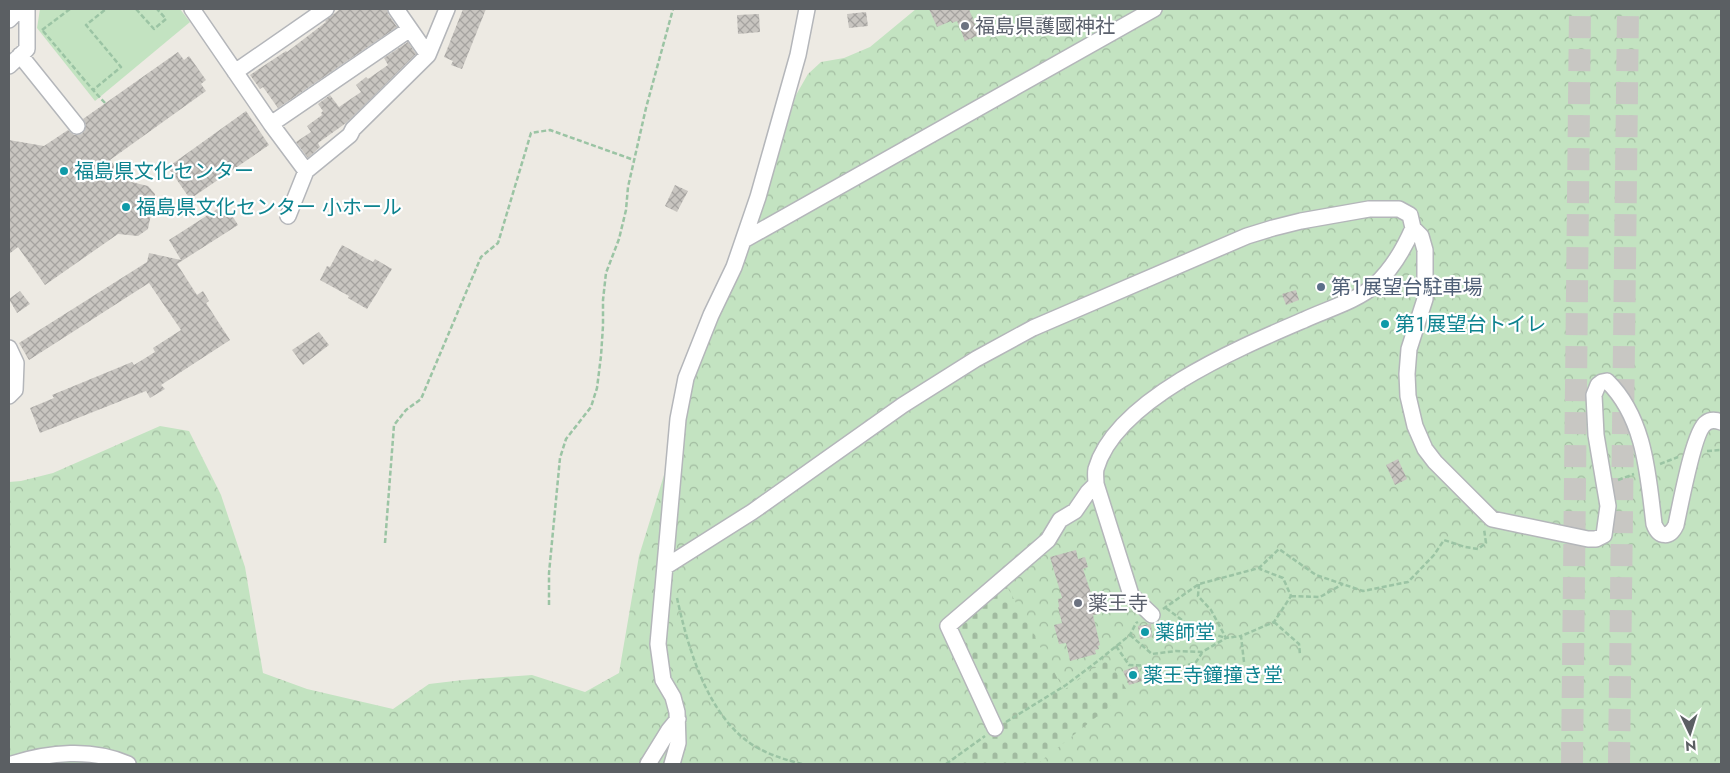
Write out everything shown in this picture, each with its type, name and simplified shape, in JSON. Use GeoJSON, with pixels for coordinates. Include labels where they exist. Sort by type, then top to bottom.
{"type":"FeatureCollection","features":[{"type":"Feature","properties":{"kind":"street"},"geometry":{"type":"LineString","coordinates":[[9,20],[25,9]]}},
{"type":"Feature","properties":{"kind":"street"},"geometry":{"type":"LineString","coordinates":[[9,66],[27,49],[25,9]]}},
{"type":"Feature","properties":{"kind":"street"},"geometry":{"type":"LineString","coordinates":[[192,9],[271,124],[306,171]]}},
{"type":"Feature","properties":{"kind":"street"},"geometry":{"type":"LineString","coordinates":[[235,72],[326,9]]}},
{"type":"Feature","properties":{"kind":"street"},"geometry":{"type":"LineString","coordinates":[[396,9],[428,55]]}},
{"type":"Feature","properties":{"kind":"street"},"geometry":{"type":"LineString","coordinates":[[288,216],[306,171],[350,135],[353,129],[428,55],[447,9]]}},
{"type":"Feature","properties":{"kind":"street"},"geometry":{"type":"LineString","coordinates":[[672,764],[678,743],[678,719],[674,697],[663,680],[658,644],[678,419],[686,378],[711,315],[734,266],[758,197],[798,55],[807,9]]}},
{"type":"Feature","properties":{"kind":"street"},"geometry":{"type":"LineString","coordinates":[[744,240],[1154,9]]}},
{"type":"Feature","properties":{"kind":"street"},"geometry":{"type":"LineString","coordinates":[[271,124],[410,29]]}},
{"type":"Feature","properties":{"kind":"street"},"geometry":{"type":"LineString","coordinates":[[20,55],[77,126]]}},
{"type":"Feature","properties":{"kind":"street"},"geometry":{"type":"LineString","coordinates":[[665,567],[752,512],[903,405],[976,359],[1034,328],[1246,236],[1301,221],[1369,210],[1399,209],[1410,215],[1413,228],[1421,236],[1425,250],[1425,299],[1408,349],[1407,374],[1410,411],[1419,438],[1435,462],[1492,519],[1588,539],[1596,539],[1604,534],[1608,506],[1596,435],[1594,404],[1594,395],[1598,385],[1602,382],[1607,381],[1618,392],[1639,434],[1647,468],[1654,524],[1656,531],[1662,535],[1673,531],[1676,524],[1697,438],[1705,423],[1714,420],[1721,422]]}},
{"type":"Feature","properties":{"kind":"street"},"geometry":{"type":"LineString","coordinates":[[1159,611],[1131,596],[1096,484],[1095,471],[1109,440],[1122,425],[1156,397],[1195,371],[1276,332],[1357,297],[1375,285],[1404,247],[1413,228]]}},
{"type":"Feature","properties":{"kind":"street"},"geometry":{"type":"LineString","coordinates":[[9,348],[16,363],[15,390],[9,396]]}},
{"type":"Feature","properties":{"kind":"street"},"geometry":{"type":"LineString","coordinates":[[995,728],[948,626],[1048,540],[1060,520],[1074,511],[1096,484]]}},
{"type":"Feature","properties":{"kind":"street"},"geometry":{"type":"LineString","coordinates":[[648,764],[678,719]]}},
{"type":"Feature","properties":{"kind":"street"},"geometry":{"type":"LineString","coordinates":[[12,764],[50,756],[84,753],[112,757],[128,764]]}},
{"type":"Feature","properties":{"kind":"path"},"geometry":{"type":"LineString","coordinates":[[25,9],[105,104]]}},
{"type":"Feature","properties":{"kind":"path"},"geometry":{"type":"LineString","coordinates":[[43,31],[70,9]]}},
{"type":"Feature","properties":{"kind":"path"},"geometry":{"type":"LineString","coordinates":[[94,90],[121,67],[86,25],[106,9]]}},
{"type":"Feature","properties":{"kind":"path"},"geometry":{"type":"LineString","coordinates":[[136,9],[154,29],[166,19],[157,9]]}},
{"type":"Feature","properties":{"kind":"path"},"geometry":{"type":"LineString","coordinates":[[549,605],[549,573],[560,458],[566,439],[591,407],[597,388],[606,273],[619,239],[626,210],[628,187],[646,108],[674,9]]}},
{"type":"Feature","properties":{"kind":"path"},"geometry":{"type":"LineString","coordinates":[[385,542],[394,425],[406,410],[421,400],[481,257],[498,243],[531,133],[550,130],[634,160]]}},
{"type":"Feature","properties":{"kind":"path"},"geometry":{"type":"LineString","coordinates":[[1605,486],[1647,468],[1693,452],[1721,450]]}},
{"type":"Feature","properties":{"kind":"path"},"geometry":{"type":"LineString","coordinates":[[946,764],[995,728],[1066,685],[1130,635],[1136,623],[1159,611],[1199,584],[1259,568],[1279,549],[1316,575],[1363,591],[1408,582],[1434,555],[1444,540],[1478,549],[1486,543],[1483,530],[1492,519]]}},
{"type":"Feature","properties":{"kind":"path"},"geometry":{"type":"LineString","coordinates":[[1259,568],[1283,578],[1291,596]]}},
{"type":"Feature","properties":{"kind":"path"},"geometry":{"type":"LineString","coordinates":[[1199,584],[1198,596],[1211,610],[1226,638]]}},
{"type":"Feature","properties":{"kind":"path"},"geometry":{"type":"LineString","coordinates":[[1291,596],[1320,597],[1343,584]]}},
{"type":"Feature","properties":{"kind":"path"},"geometry":{"type":"LineString","coordinates":[[676,592],[693,656],[705,684],[724,718],[738,733],[755,746],[780,758],[802,764]]}},
{"type":"Feature","properties":{"kind":"path"},"geometry":{"type":"LineString","coordinates":[[1116,646],[1129,665],[1182,667],[1196,662],[1202,652],[1226,638],[1241,636],[1274,622],[1291,596]]}},
{"type":"Feature","properties":{"kind":"path"},"geometry":{"type":"LineString","coordinates":[[1159,611],[1191,627],[1226,638]]}},
{"type":"Feature","properties":{"kind":"path"},"geometry":{"type":"LineString","coordinates":[[1274,622],[1300,644],[1300,655]]}},
{"type":"Feature","properties":{"kind":"path"},"geometry":{"type":"LineString","coordinates":[[1130,635],[1152,654],[1176,651],[1202,652]]}},
{"type":"Feature","properties":{"kind":"path"},"geometry":{"type":"LineString","coordinates":[[1241,636],[1244,662]]}},
{"type":"Feature","properties":{"kind":"green space"},"geometry":{"type":"Polygon","coordinates":[[[40,9],[180,9],[190,22],[95,101],[37,28],[40,9]]]}},
{"type":"Feature","properties":{"kind":"green space"},"geometry":{"type":"Polygon","coordinates":[[[916,9],[1721,9],[1721,764],[9,764],[9,482],[53,473],[160,426],[189,431],[221,495],[245,567],[263,673],[307,689],[393,709],[429,684],[532,675],[585,692],[619,673],[639,556],[701,355],[741,266],[772,176],[796,95],[808,74],[821,62],[844,58],[870,47],[916,9]]]}},
{"type":"Feature","properties":{"kind":"green space"},"geometry":{"type":"Polygon","coordinates":[[[1004,581],[1064,690],[1108,659],[1128,692],[1037,764],[952,764],[1001,728],[960,644],[958,623],[1004,581]]]}},
{"type":"Feature","properties":{"kind":"building"},"geometry":{"type":"Polygon","coordinates":[[[340,9],[387,9],[388,14],[397,27],[278,108],[263,87],[260,89],[250,75],[287,52],[340,9]]]}},
{"type":"Feature","properties":{"kind":"building"},"geometry":{"type":"Polygon","coordinates":[[[463,9],[486,9],[462,69],[451,65],[453,61],[444,57],[463,9]]]}},
{"type":"Feature","properties":{"kind":"building"},"geometry":{"type":"Polygon","coordinates":[[[929,9],[969,9],[979,35],[965,41],[957,21],[952,23],[951,21],[937,27],[929,9]]]}},
{"type":"Feature","properties":{"kind":"building"},"geometry":{"type":"Polygon","coordinates":[[[866,12],[868,26],[849,28],[847,14],[866,12]]]}},
{"type":"Feature","properties":{"kind":"building"},"geometry":{"type":"Polygon","coordinates":[[[759,14],[760,32],[738,34],[737,15],[759,14]]]}},
{"type":"Feature","properties":{"kind":"building"},"geometry":{"type":"Polygon","coordinates":[[[408,42],[416,54],[346,123],[318,143],[320,147],[308,158],[296,142],[311,132],[307,126],[322,115],[323,111],[318,104],[330,95],[339,107],[361,92],[356,85],[388,65],[384,58],[408,42]]]}},
{"type":"Feature","properties":{"kind":"building","name":"福島県文化センター"},"geometry":{"type":"Polygon","coordinates":[[[178,52],[184,60],[189,56],[206,80],[201,84],[206,91],[110,160],[127,181],[148,186],[155,194],[148,229],[138,236],[118,234],[45,285],[18,247],[9,254],[9,140],[44,146],[68,130],[74,135],[82,134],[86,125],[83,119],[178,52]]]}},
{"type":"Feature","properties":{"kind":"building"},"geometry":{"type":"Polygon","coordinates":[[[246,111],[269,145],[190,199],[168,167],[246,111]]]}},
{"type":"Feature","properties":{"kind":"building"},"geometry":{"type":"Polygon","coordinates":[[[675,185],[688,191],[677,212],[665,206],[675,185]]]}},
{"type":"Feature","properties":{"kind":"building"},"geometry":{"type":"Polygon","coordinates":[[[225,204],[238,225],[177,264],[197,295],[203,291],[209,301],[206,303],[230,340],[161,385],[165,389],[150,398],[146,391],[40,433],[30,408],[54,398],[52,395],[132,362],[134,365],[155,352],[153,348],[181,330],[149,283],[29,360],[19,343],[147,262],[149,253],[181,260],[169,240],[225,204]]]}},
{"type":"Feature","properties":{"kind":"building"},"geometry":{"type":"Polygon","coordinates":[[[342,245],[373,262],[375,259],[392,269],[367,309],[348,298],[349,296],[320,280],[327,266],[330,267],[342,245]]]}},
{"type":"Feature","properties":{"kind":"building"},"geometry":{"type":"Polygon","coordinates":[[[1296,290],[1299,300],[1286,305],[1282,294],[1296,290]]]}},
{"type":"Feature","properties":{"kind":"building"},"geometry":{"type":"Polygon","coordinates":[[[20,291],[30,304],[17,313],[9,299],[20,291]]]}},
{"type":"Feature","properties":{"kind":"building"},"geometry":{"type":"Polygon","coordinates":[[[319,332],[329,345],[303,365],[292,350],[319,332]]]}},
{"type":"Feature","properties":{"kind":"building"},"geometry":{"type":"Polygon","coordinates":[[[1398,459],[1407,479],[1395,485],[1386,465],[1398,459]]]}},
{"type":"Feature","properties":{"kind":"building","name":"薬王寺"},"geometry":{"type":"Polygon","coordinates":[[[1076,550],[1078,559],[1085,557],[1088,567],[1083,569],[1091,593],[1094,593],[1099,614],[1093,615],[1100,645],[1098,646],[1099,649],[1095,650],[1096,654],[1070,661],[1066,643],[1059,644],[1054,625],[1062,623],[1058,599],[1062,598],[1050,557],[1076,550]]]}},
{"type":"Feature","properties":{"kind":"building","name":"薬師堂"},"geometry":{"type":"Polygon","coordinates":[[[1151,624],[1152,637],[1140,639],[1138,626],[1151,624]]]}},
{"type":"Feature","properties":{"kind":"building","name":"薬王寺鐘撞き堂"},"geometry":{"type":"Polygon","coordinates":[[[1137,666],[1142,681],[1129,685],[1123,671],[1137,666]]]}},
{"type":"Feature","properties":{"kind":"tunnel"},"geometry":{"type":"LineString","coordinates":[[1572,764],[1580,9]]}},
{"type":"Feature","properties":{"kind":"tunnel"},"geometry":{"type":"LineString","coordinates":[[1619,764],[1628,9]]}},
{"type":"Feature","properties":{"kind":"place","name":"福島県護國神社"},"geometry":{"type":"Point","coordinates":[965,26]}},
{"type":"Feature","properties":{"kind":"place","name":"福島県文化センター"},"geometry":{"type":"Point","coordinates":[64,171]}},
{"type":"Feature","properties":{"kind":"place","name":"福島県文化センター 小ホール"},"geometry":{"type":"Point","coordinates":[126,207]}},
{"type":"Feature","properties":{"kind":"place","name":"第１展望台駐車場"},"geometry":{"type":"Point","coordinates":[1321,287]}},
{"type":"Feature","properties":{"kind":"place","name":"第１展望台トイレ"},"geometry":{"type":"Point","coordinates":[1385,324]}},
{"type":"Feature","properties":{"kind":"place","name":"薬王寺"},"geometry":{"type":"Point","coordinates":[1078,603]}},
{"type":"Feature","properties":{"kind":"place","name":"薬師堂"},"geometry":{"type":"Point","coordinates":[1145,632]}},
{"type":"Feature","properties":{"kind":"place","name":"薬王寺鐘撞き堂"},"geometry":{"type":"Point","coordinates":[1133,675]}}]}
